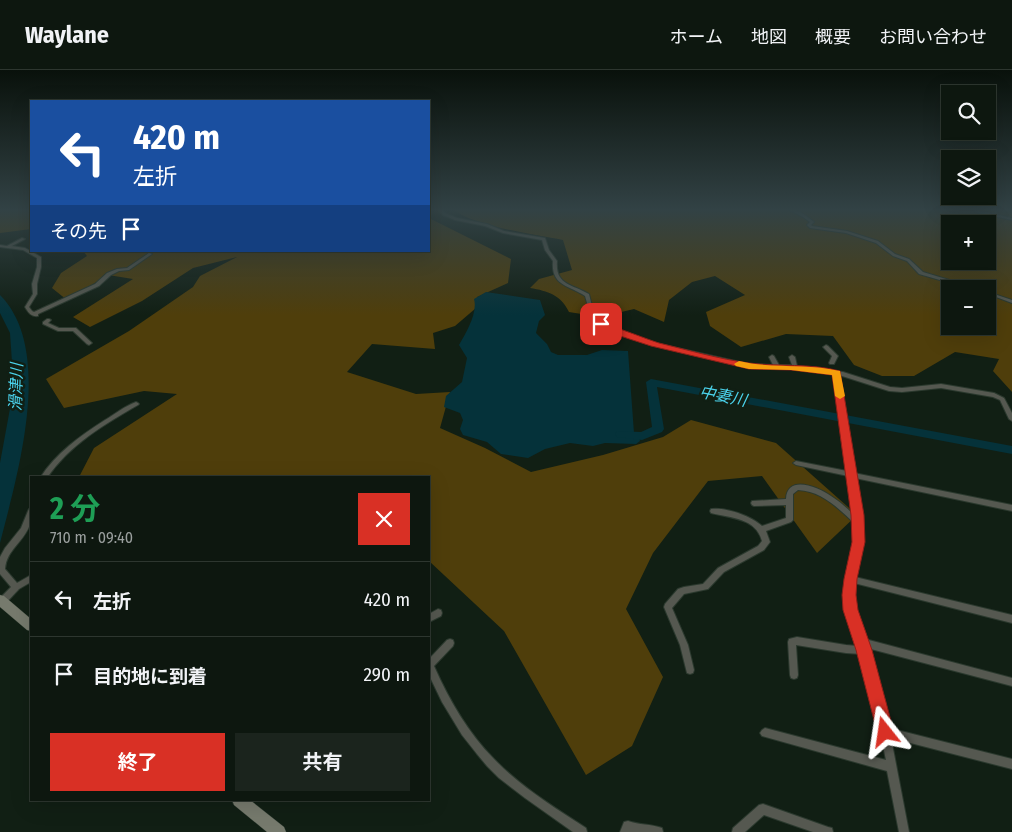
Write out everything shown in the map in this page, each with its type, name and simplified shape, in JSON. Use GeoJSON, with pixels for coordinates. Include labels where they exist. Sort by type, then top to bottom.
{"type":"FeatureCollection","features":[{"type":"Feature","properties":{"kind":"main road"},"geometry":{"type":"LineString","coordinates":[[1,600],[30,625]]}},
{"type":"Feature","properties":{"kind":"main road"},"geometry":{"type":"LineString","coordinates":[[240,801],[279,832]]}},
{"type":"Feature","properties":{"kind":"street"},"geometry":{"type":"LineString","coordinates":[[7,247],[12,245]]}},
{"type":"Feature","properties":{"kind":"street"},"geometry":{"type":"LineString","coordinates":[[546,245],[554,261],[555,276],[564,284],[587,295],[591,310],[608,329]]}},
{"type":"Feature","properties":{"kind":"street"},"geometry":{"type":"LineString","coordinates":[[880,245],[894,255],[908,260],[921,273],[946,280]]}},
{"type":"Feature","properties":{"kind":"street"},"geometry":{"type":"LineString","coordinates":[[0,246],[24,250],[39,257],[40,268],[33,286],[35,294],[27,307],[34,314],[40,316]]}},
{"type":"Feature","properties":{"kind":"street"},"geometry":{"type":"LineString","coordinates":[[34,314],[97,285],[118,270],[128,269],[150,254]]}},
{"type":"Feature","properties":{"kind":"street"},"geometry":{"type":"LineString","coordinates":[[996,296],[1012,302]]}},
{"type":"Feature","properties":{"kind":"street"},"geometry":{"type":"LineString","coordinates":[[49,320],[45,323],[56,329],[74,329],[89,343]]}},
{"type":"Feature","properties":{"kind":"street"},"geometry":{"type":"LineString","coordinates":[[586,328],[608,329],[654,344],[756,366],[835,373],[888,389],[902,390],[926,386],[941,386],[994,395],[1002,399],[1012,419]]}},
{"type":"Feature","properties":{"kind":"street"},"geometry":{"type":"LineString","coordinates":[[826,347],[835,356],[832,363]]}},
{"type":"Feature","properties":{"kind":"street"},"geometry":{"type":"LineString","coordinates":[[772,357],[777,367]]}},
{"type":"Feature","properties":{"kind":"street"},"geometry":{"type":"LineString","coordinates":[[792,357],[795,368]]}},
{"type":"Feature","properties":{"kind":"street"},"geometry":{"type":"LineString","coordinates":[[752,358],[756,366]]}},
{"type":"Feature","properties":{"kind":"street"},"geometry":{"type":"LineString","coordinates":[[825,358],[832,363],[835,373],[858,522],[859,542],[850,579],[849,595],[851,610],[885,732],[904,832]]}},
{"type":"Feature","properties":{"kind":"street"},"geometry":{"type":"LineString","coordinates":[[44,476],[51,467],[80,440],[109,419],[136,404]]}},
{"type":"Feature","properties":{"kind":"street"},"geometry":{"type":"LineString","coordinates":[[796,463],[1012,508]]}},
{"type":"Feature","properties":{"kind":"street"},"geometry":{"type":"LineString","coordinates":[[760,530],[789,520],[792,489],[796,487],[807,487],[826,495],[858,522]]}},
{"type":"Feature","properties":{"kind":"street"},"geometry":{"type":"LineString","coordinates":[[754,503],[790,502]]}},
{"type":"Feature","properties":{"kind":"street"},"geometry":{"type":"LineString","coordinates":[[690,670],[684,645],[669,614],[668,606],[682,589],[705,587],[721,570],[761,548],[766,542],[764,534],[748,520],[713,510]]}},
{"type":"Feature","properties":{"kind":"street"},"geometry":{"type":"LineString","coordinates":[[16,587],[2,571],[0,565],[4,553],[25,528],[30,514]]}},
{"type":"Feature","properties":{"kind":"street"},"geometry":{"type":"LineString","coordinates":[[1,600],[16,587],[30,579]]}},
{"type":"Feature","properties":{"kind":"street"},"geometry":{"type":"LineString","coordinates":[[850,579],[1012,619]]}},
{"type":"Feature","properties":{"kind":"street"},"geometry":{"type":"LineString","coordinates":[[430,617],[438,613]]}},
{"type":"Feature","properties":{"kind":"street"},"geometry":{"type":"LineString","coordinates":[[794,675],[792,642],[797,641],[846,650],[862,646],[1012,682]]}},
{"type":"Feature","properties":{"kind":"street"},"geometry":{"type":"LineString","coordinates":[[430,664],[450,643]]}},
{"type":"Feature","properties":{"kind":"street"},"geometry":{"type":"LineString","coordinates":[[430,667],[466,733],[481,753],[524,791],[582,832]]}},
{"type":"Feature","properties":{"kind":"street"},"geometry":{"type":"LineString","coordinates":[[885,732],[1012,764]]}},
{"type":"Feature","properties":{"kind":"street"},"geometry":{"type":"LineString","coordinates":[[765,733],[892,766]]}},
{"type":"Feature","properties":{"kind":"street"},"geometry":{"type":"LineString","coordinates":[[737,832],[763,809],[828,832]]}},
{"type":"Feature","properties":{"kind":"street"},"geometry":{"type":"LineString","coordinates":[[625,832],[628,826],[639,831],[648,829],[658,832]]}},
{"type":"Feature","properties":{"kind":"shaded area"},"geometry":{"type":"Polygon","coordinates":[[[430,245],[482,245],[511,259],[508,283],[477,297],[476,308],[455,326],[433,333],[435,349],[372,344],[347,372],[416,394],[450,392],[440,428],[485,448],[531,472],[603,455],[663,437],[691,420],[776,443],[857,515],[817,553],[762,476],[708,481],[653,553],[626,609],[663,677],[632,746],[586,775],[504,631],[430,562],[430,476],[80,476],[94,448],[177,394],[144,391],[64,408],[46,379],[129,331],[193,287],[200,276],[237,257],[193,268],[142,301],[90,327],[73,317],[133,279],[108,275],[67,300],[52,288],[61,273],[87,256],[84,252],[430,252],[430,245]]]}},
{"type":"Feature","properties":{"kind":"shaded area"},"geometry":{"type":"Polygon","coordinates":[[[564,245],[941,245],[941,270],[996,270],[996,245],[1012,245],[1012,392],[993,371],[999,359],[955,352],[914,376],[882,376],[854,365],[833,336],[786,334],[741,347],[710,326],[706,312],[745,295],[715,276],[692,282],[669,300],[664,322],[634,309],[600,317],[569,312],[558,298],[543,291],[530,288],[539,279],[572,270],[564,245]]]}},
{"type":"Feature","properties":{"kind":"water"},"geometry":{"type":"Polygon","coordinates":[[[486,292],[540,300],[545,315],[539,321],[536,333],[547,344],[551,352],[558,355],[587,355],[602,350],[628,351],[634,433],[640,441],[636,444],[605,443],[593,446],[570,443],[545,449],[528,458],[501,454],[487,442],[463,435],[460,429],[463,420],[460,413],[444,407],[446,396],[462,382],[467,358],[459,345],[473,317],[474,299],[486,292]]]}},
{"type":"Feature","properties":{"kind":"water","name":"滑津川"},"geometry":{"type":"Polygon","coordinates":[[[0,295],[16,319],[26,348],[29,380],[22,450],[0,543],[0,463],[11,403],[13,377],[10,333],[0,313],[0,295]]]}},
{"type":"Feature","properties":{"kind":"waterway","name":"中妻川"},"geometry":{"type":"LineString","coordinates":[[621,434],[642,436],[658,429],[651,382],[1012,450]]}},
{"type":"Feature","properties":{"kind":"slow traffic"},"geometry":{"type":"LineString","coordinates":[[739,364],[791,367],[836,373],[840,396]]}},
{"type":"Feature","properties":{"kind":"route"},"geometry":{"type":"LineString","coordinates":[[601,324],[611,330],[654,344],[749,366],[791,367],[836,373],[852,475],[859,542],[850,579],[849,595],[851,610],[864,650],[885,732]]}}]}
